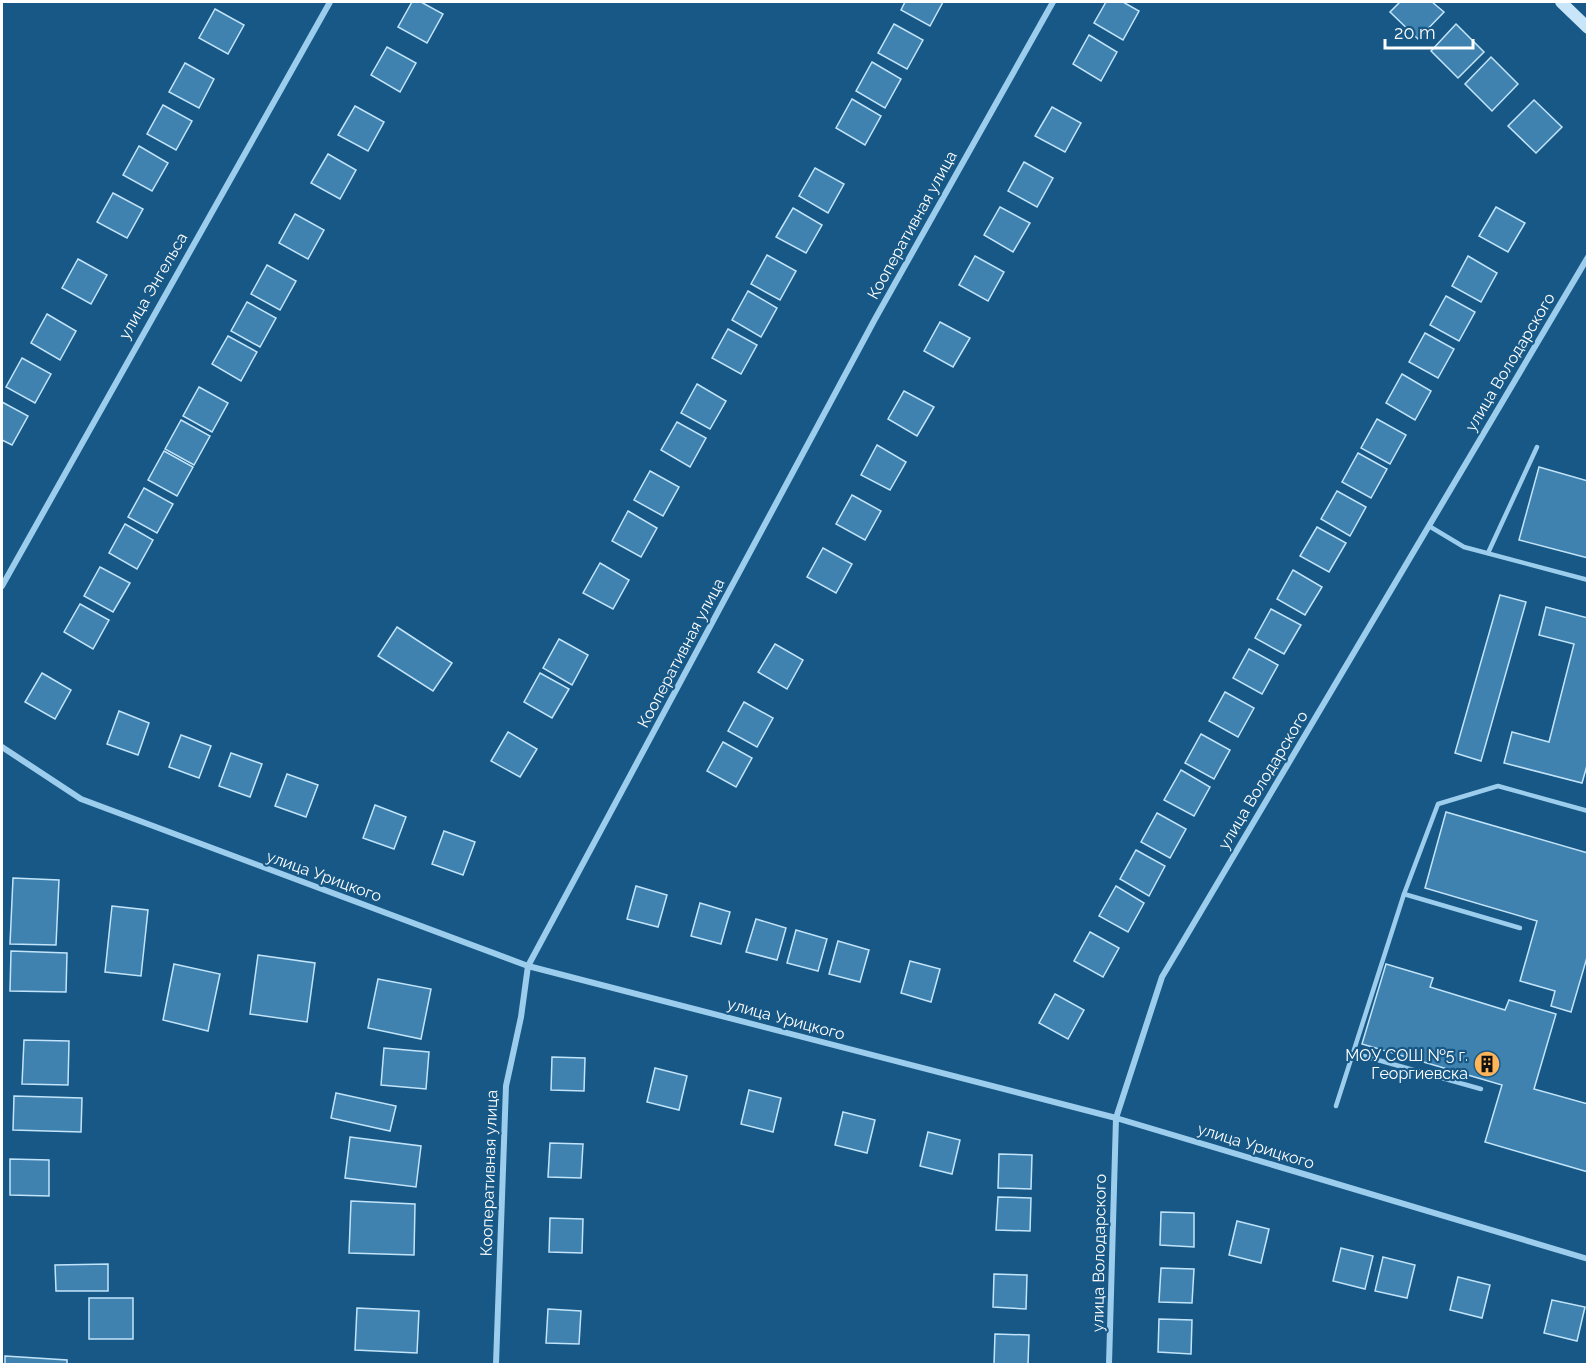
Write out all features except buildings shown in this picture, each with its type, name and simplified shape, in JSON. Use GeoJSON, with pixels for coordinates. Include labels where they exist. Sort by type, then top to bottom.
{"type":"FeatureCollection","features":[{"type":"Feature","properties":{"kind":"street","name":"улица Энгельса"},"geometry":{"type":"LineString","coordinates":[[2,586],[330,2]]}},
{"type":"Feature","properties":{"kind":"street","name":"Кооперативная улица"},"geometry":{"type":"LineString","coordinates":[[496,1365],[506,1086],[521,1017],[528,966],[875,319],[1053,2]]}},
{"type":"Feature","properties":{"kind":"street"},"geometry":{"type":"LineString","coordinates":[[1562,2],[1587,28]]}},
{"type":"Feature","properties":{"kind":"street","name":"улица Володарского"},"geometry":{"type":"LineString","coordinates":[[1109,1365],[1116,1118],[1162,977],[1587,257]]}},
{"type":"Feature","properties":{"kind":"street","name":"улица Урицкого"},"geometry":{"type":"LineString","coordinates":[[2,747],[81,799],[528,966],[1116,1118],[1587,1259]]}},
{"type":"Feature","properties":{"kind":"lane"},"geometry":{"type":"LineString","coordinates":[[1488,553],[1537,447]]}},
{"type":"Feature","properties":{"kind":"lane"},"geometry":{"type":"LineString","coordinates":[[1429,526],[1464,547],[1587,580]]}},
{"type":"Feature","properties":{"kind":"lane"},"geometry":{"type":"LineString","coordinates":[[1336,1106],[1404,894],[1438,804],[1498,786],[1587,811]]}},
{"type":"Feature","properties":{"kind":"lane"},"geometry":{"type":"LineString","coordinates":[[1404,894],[1520,928]]}},
{"type":"Feature","properties":{"kind":"lane"},"geometry":{"type":"LineString","coordinates":[[1353,1053],[1481,1089]]}},
{"type":"Feature","properties":{"kind":"place","name":"МОУ СОШ №5 г. Георгиевска"},"geometry":{"type":"Point","coordinates":[1487,1064]}}]}
